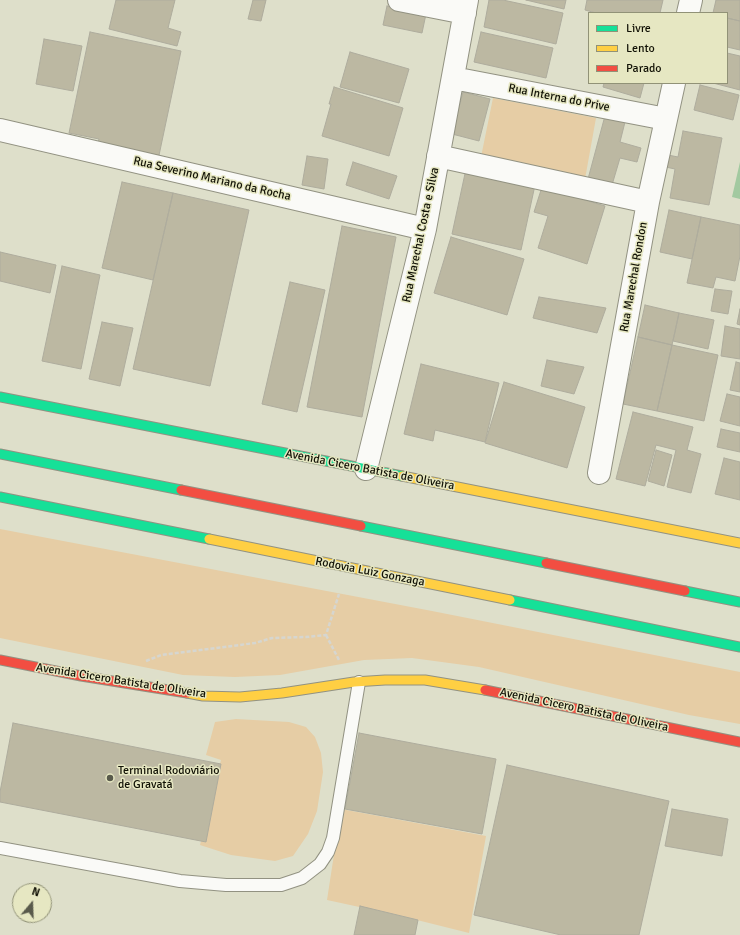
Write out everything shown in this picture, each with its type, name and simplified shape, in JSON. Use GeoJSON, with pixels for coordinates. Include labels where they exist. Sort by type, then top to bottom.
{"type":"FeatureCollection","features":[{"type":"Feature","properties":{"kind":"main road","name":"Avenida Cicero Batista de Oliveira"},"geometry":{"type":"LineString","coordinates":[[0,397],[740,543]]}},
{"type":"Feature","properties":{"kind":"main road"},"geometry":{"type":"LineString","coordinates":[[0,454],[740,602]]}},
{"type":"Feature","properties":{"kind":"main road","name":"Rodovia Luiz Gonzaga"},"geometry":{"type":"LineString","coordinates":[[0,497],[740,646]]}},
{"type":"Feature","properties":{"kind":"main road","name":"Avenida Cicero Batista de Oliveira"},"geometry":{"type":"LineString","coordinates":[[0,660],[81,676],[203,696],[259,696],[359,682],[385,680],[426,680],[488,691],[740,742]]}},
{"type":"Feature","properties":{"kind":"street"},"geometry":{"type":"LineString","coordinates":[[399,0],[466,6]]}},
{"type":"Feature","properties":{"kind":"street"},"geometry":{"type":"LineString","coordinates":[[688,12],[691,0]]}},
{"type":"Feature","properties":{"kind":"street","name":"Rua Marechal Costa e Silva"},"geometry":{"type":"LineString","coordinates":[[366,469],[425,228],[466,6]]}},
{"type":"Feature","properties":{"kind":"street","name":"Rua Interna do Prive"},"geometry":{"type":"LineString","coordinates":[[453,78],[666,119]]}},
{"type":"Feature","properties":{"kind":"street","name":"Rua Marechal Rondon"},"geometry":{"type":"LineString","coordinates":[[599,473],[648,202],[674,84]]}},
{"type":"Feature","properties":{"kind":"street","name":"Rua Severino Mariano da Rocha"},"geometry":{"type":"LineString","coordinates":[[0,130],[425,228]]}},
{"type":"Feature","properties":{"kind":"street"},"geometry":{"type":"LineString","coordinates":[[438,156],[648,202]]}},
{"type":"Feature","properties":{"kind":"lane"},"geometry":{"type":"LineString","coordinates":[[0,848],[180,880],[226,885],[281,885],[302,878],[320,864],[328,852],[333,838],[359,682]]}},
{"type":"Feature","properties":{"kind":"path"},"geometry":{"type":"LineString","coordinates":[[339,594],[326,635],[341,664]]}},
{"type":"Feature","properties":{"kind":"path"},"geometry":{"type":"LineString","coordinates":[[143,662],[161,655],[255,643],[272,638],[326,635]]}},
{"type":"Feature","properties":{"kind":"shaded area"},"geometry":{"type":"Polygon","coordinates":[[[493,98],[596,118],[585,179],[481,157],[493,98]]]}},
{"type":"Feature","properties":{"kind":"shaded area"},"geometry":{"type":"Polygon","coordinates":[[[740,162],[740,199],[732,197],[740,162]]]}},
{"type":"Feature","properties":{"kind":"shaded area"},"geometry":{"type":"Polygon","coordinates":[[[0,529],[432,611],[740,672],[740,724],[689,715],[479,667],[412,658],[364,660],[280,675],[235,677],[183,675],[0,638],[0,529]]]}},
{"type":"Feature","properties":{"kind":"shaded area"},"geometry":{"type":"Polygon","coordinates":[[[236,719],[289,722],[306,727],[315,737],[321,753],[323,772],[317,811],[308,834],[293,856],[275,861],[231,855],[200,845],[221,760],[206,755],[215,722],[236,719]]]}},
{"type":"Feature","properties":{"kind":"shaded area"},"geometry":{"type":"Polygon","coordinates":[[[341,809],[486,836],[469,933],[327,900],[341,809]]]}},
{"type":"Feature","properties":{"kind":"building"},"geometry":{"type":"Polygon","coordinates":[[[116,0],[175,0],[168,28],[181,32],[177,46],[109,29],[116,0]]]}},
{"type":"Feature","properties":{"kind":"building"},"geometry":{"type":"Polygon","coordinates":[[[253,0],[266,0],[261,21],[248,19],[253,0]]]}},
{"type":"Feature","properties":{"kind":"building"},"geometry":{"type":"Polygon","coordinates":[[[489,0],[503,0],[563,13],[556,44],[484,27],[489,0]]]}},
{"type":"Feature","properties":{"kind":"building"},"geometry":{"type":"Polygon","coordinates":[[[526,0],[566,0],[564,9],[526,0]]]}},
{"type":"Feature","properties":{"kind":"building"},"geometry":{"type":"Polygon","coordinates":[[[587,0],[663,0],[660,12],[592,12],[585,10],[587,0]]]}},
{"type":"Feature","properties":{"kind":"building"},"geometry":{"type":"Polygon","coordinates":[[[716,0],[740,0],[740,21],[728,18],[728,12],[713,12],[716,0]]]}},
{"type":"Feature","properties":{"kind":"building"},"geometry":{"type":"Polygon","coordinates":[[[387,6],[426,14],[422,33],[383,25],[387,6]]]}},
{"type":"Feature","properties":{"kind":"building"},"geometry":{"type":"Polygon","coordinates":[[[728,18],[740,21],[740,50],[728,47],[728,18]]]}},
{"type":"Feature","properties":{"kind":"building"},"geometry":{"type":"Polygon","coordinates":[[[90,32],[181,51],[158,160],[97,147],[99,139],[69,133],[90,32]]]}},
{"type":"Feature","properties":{"kind":"building"},"geometry":{"type":"Polygon","coordinates":[[[481,32],[553,48],[546,78],[474,62],[481,32]]]}},
{"type":"Feature","properties":{"kind":"building"},"geometry":{"type":"Polygon","coordinates":[[[44,39],[82,46],[73,91],[36,84],[44,39]]]}},
{"type":"Feature","properties":{"kind":"building"},"geometry":{"type":"Polygon","coordinates":[[[350,52],[409,69],[399,103],[340,87],[350,52]]]}},
{"type":"Feature","properties":{"kind":"building"},"geometry":{"type":"Polygon","coordinates":[[[728,53],[740,56],[740,90],[717,84],[728,84],[728,53]]]}},
{"type":"Feature","properties":{"kind":"building"},"geometry":{"type":"Polygon","coordinates":[[[604,84],[644,84],[640,98],[603,87],[604,84]]]}},
{"type":"Feature","properties":{"kind":"building"},"geometry":{"type":"Polygon","coordinates":[[[700,85],[739,95],[733,120],[694,110],[700,85]]]}},
{"type":"Feature","properties":{"kind":"building"},"geometry":{"type":"Polygon","coordinates":[[[334,87],[403,108],[389,156],[322,136],[334,87]]]}},
{"type":"Feature","properties":{"kind":"building"},"geometry":{"type":"Polygon","coordinates":[[[463,92],[490,99],[479,141],[452,134],[463,92]]]}},
{"type":"Feature","properties":{"kind":"building"},"geometry":{"type":"Polygon","coordinates":[[[606,112],[626,118],[620,142],[641,148],[637,162],[620,158],[612,185],[588,179],[606,112]]]}},
{"type":"Feature","properties":{"kind":"building"},"geometry":{"type":"Polygon","coordinates":[[[683,131],[722,138],[709,205],[670,198],[675,169],[661,166],[663,154],[678,157],[683,131]]]}},
{"type":"Feature","properties":{"kind":"building"},"geometry":{"type":"Polygon","coordinates":[[[307,156],[328,159],[324,189],[302,185],[307,156]]]}},
{"type":"Feature","properties":{"kind":"building"},"geometry":{"type":"Polygon","coordinates":[[[353,162],[397,176],[389,199],[346,185],[353,162]]]}},
{"type":"Feature","properties":{"kind":"building"},"geometry":{"type":"Polygon","coordinates":[[[466,169],[535,185],[521,250],[452,234],[466,169]]]}},
{"type":"Feature","properties":{"kind":"building"},"geometry":{"type":"Polygon","coordinates":[[[122,182],[173,193],[153,280],[102,268],[122,182]]]}},
{"type":"Feature","properties":{"kind":"building"},"geometry":{"type":"Polygon","coordinates":[[[542,187],[605,206],[587,264],[538,248],[548,216],[534,212],[542,187]]]}},
{"type":"Feature","properties":{"kind":"building"},"geometry":{"type":"Polygon","coordinates":[[[173,193],[249,210],[210,386],[133,369],[173,193]]]}},
{"type":"Feature","properties":{"kind":"building"},"geometry":{"type":"Polygon","coordinates":[[[669,210],[701,217],[692,259],[660,252],[669,210]]]}},
{"type":"Feature","properties":{"kind":"building"},"geometry":{"type":"Polygon","coordinates":[[[701,217],[740,225],[740,256],[735,281],[716,277],[713,288],[687,283],[701,217]]]}},
{"type":"Feature","properties":{"kind":"building"},"geometry":{"type":"Polygon","coordinates":[[[342,226],[396,237],[362,417],[307,407],[342,226]]]}},
{"type":"Feature","properties":{"kind":"building"},"geometry":{"type":"Polygon","coordinates":[[[451,237],[524,259],[507,315],[434,293],[451,237]]]}},
{"type":"Feature","properties":{"kind":"building"},"geometry":{"type":"Polygon","coordinates":[[[0,252],[56,265],[50,293],[0,281],[0,252]]]}},
{"type":"Feature","properties":{"kind":"building"},"geometry":{"type":"Polygon","coordinates":[[[62,266],[100,275],[81,369],[42,361],[62,266]]]}},
{"type":"Feature","properties":{"kind":"building"},"geometry":{"type":"Polygon","coordinates":[[[290,282],[325,290],[297,412],[262,404],[290,282]]]}},
{"type":"Feature","properties":{"kind":"building"},"geometry":{"type":"Polygon","coordinates":[[[715,289],[732,291],[728,314],[711,311],[715,289]]]}},
{"type":"Feature","properties":{"kind":"building"},"geometry":{"type":"Polygon","coordinates":[[[539,297],[606,308],[597,333],[533,318],[539,297]]]}},
{"type":"Feature","properties":{"kind":"building"},"geometry":{"type":"Polygon","coordinates":[[[645,305],[679,313],[672,345],[638,337],[645,305]]]}},
{"type":"Feature","properties":{"kind":"building"},"geometry":{"type":"Polygon","coordinates":[[[740,309],[740,325],[737,324],[740,309]]]}},
{"type":"Feature","properties":{"kind":"building"},"geometry":{"type":"Polygon","coordinates":[[[679,313],[714,320],[708,349],[673,341],[679,313]]]}},
{"type":"Feature","properties":{"kind":"building"},"geometry":{"type":"Polygon","coordinates":[[[102,322],[133,328],[120,386],[89,379],[102,322]]]}},
{"type":"Feature","properties":{"kind":"building"},"geometry":{"type":"Polygon","coordinates":[[[725,326],[740,329],[740,359],[721,356],[725,326]]]}},
{"type":"Feature","properties":{"kind":"building"},"geometry":{"type":"Polygon","coordinates":[[[638,337],[672,345],[657,411],[623,404],[638,337]]]}},
{"type":"Feature","properties":{"kind":"building"},"geometry":{"type":"Polygon","coordinates":[[[672,345],[718,355],[704,421],[657,411],[672,345]]]}},
{"type":"Feature","properties":{"kind":"building"},"geometry":{"type":"Polygon","coordinates":[[[547,360],[584,367],[574,394],[541,386],[547,360]]]}},
{"type":"Feature","properties":{"kind":"building"},"geometry":{"type":"Polygon","coordinates":[[[736,362],[740,363],[740,392],[730,390],[736,362]]]}},
{"type":"Feature","properties":{"kind":"building"},"geometry":{"type":"Polygon","coordinates":[[[421,364],[499,383],[485,442],[435,430],[433,441],[404,434],[421,364]]]}},
{"type":"Feature","properties":{"kind":"building"},"geometry":{"type":"Polygon","coordinates":[[[504,382],[585,407],[567,468],[485,443],[504,382]]]}},
{"type":"Feature","properties":{"kind":"building"},"geometry":{"type":"Polygon","coordinates":[[[727,394],[740,397],[740,426],[720,421],[727,394]]]}},
{"type":"Feature","properties":{"kind":"building"},"geometry":{"type":"Polygon","coordinates":[[[633,412],[693,427],[687,450],[701,454],[691,493],[667,487],[676,450],[656,445],[645,486],[616,479],[633,412]]]}},
{"type":"Feature","properties":{"kind":"building"},"geometry":{"type":"Polygon","coordinates":[[[721,429],[740,433],[740,452],[717,447],[721,429]]]}},
{"type":"Feature","properties":{"kind":"building"},"geometry":{"type":"Polygon","coordinates":[[[656,450],[672,455],[664,486],[648,481],[656,450]]]}},
{"type":"Feature","properties":{"kind":"building"},"geometry":{"type":"Polygon","coordinates":[[[724,458],[740,462],[740,500],[715,494],[724,458]]]}},
{"type":"Feature","properties":{"kind":"building","name":"Terminal Rodoviário de Gravatá"},"geometry":{"type":"Polygon","coordinates":[[[13,723],[221,764],[206,842],[0,802],[0,792],[13,723]]]}},
{"type":"Feature","properties":{"kind":"building"},"geometry":{"type":"Polygon","coordinates":[[[359,733],[496,759],[482,834],[345,809],[359,733]]]}},
{"type":"Feature","properties":{"kind":"building"},"geometry":{"type":"Polygon","coordinates":[[[507,765],[669,801],[639,935],[561,935],[474,915],[507,765]]]}},
{"type":"Feature","properties":{"kind":"building"},"geometry":{"type":"Polygon","coordinates":[[[672,809],[728,819],[722,856],[665,846],[672,809]]]}},
{"type":"Feature","properties":{"kind":"building"},"geometry":{"type":"Polygon","coordinates":[[[360,906],[418,920],[415,935],[354,935],[360,906]]]}},
{"type":"Feature","properties":{"kind":"traffic: fast"},"geometry":{"type":"LineString","coordinates":[[0,397],[402,476]]}},
{"type":"Feature","properties":{"kind":"traffic: fast"},"geometry":{"type":"LineString","coordinates":[[0,454],[181,490]]}},
{"type":"Feature","properties":{"kind":"traffic: fast"},"geometry":{"type":"LineString","coordinates":[[0,497],[209,539]]}},
{"type":"Feature","properties":{"kind":"traffic: fast"},"geometry":{"type":"LineString","coordinates":[[361,526],[546,563]]}},
{"type":"Feature","properties":{"kind":"traffic: fast"},"geometry":{"type":"LineString","coordinates":[[685,591],[740,602]]}},
{"type":"Feature","properties":{"kind":"traffic: fast"},"geometry":{"type":"LineString","coordinates":[[510,600],[740,647]]}},
{"type":"Feature","properties":{"kind":"traffic: slow"},"geometry":{"type":"LineString","coordinates":[[402,476],[740,543]]}},
{"type":"Feature","properties":{"kind":"traffic: slow"},"geometry":{"type":"LineString","coordinates":[[209,539],[510,600]]}},
{"type":"Feature","properties":{"kind":"traffic: slow"},"geometry":{"type":"LineString","coordinates":[[187,693],[203,696],[240,697],[282,693],[354,682],[385,680],[425,680],[485,690]]}},
{"type":"Feature","properties":{"kind":"traffic: jam"},"geometry":{"type":"LineString","coordinates":[[181,490],[361,526]]}},
{"type":"Feature","properties":{"kind":"traffic: jam"},"geometry":{"type":"LineString","coordinates":[[546,563],[685,591]]}},
{"type":"Feature","properties":{"kind":"traffic: jam"},"geometry":{"type":"LineString","coordinates":[[0,660],[81,676],[187,693]]}},
{"type":"Feature","properties":{"kind":"traffic: jam"},"geometry":{"type":"LineString","coordinates":[[485,690],[740,742]]}},
{"type":"Feature","properties":{"kind":"place","name":"Terminal Rodoviário de Gravatá"},"geometry":{"type":"Point","coordinates":[110,778]}}]}
